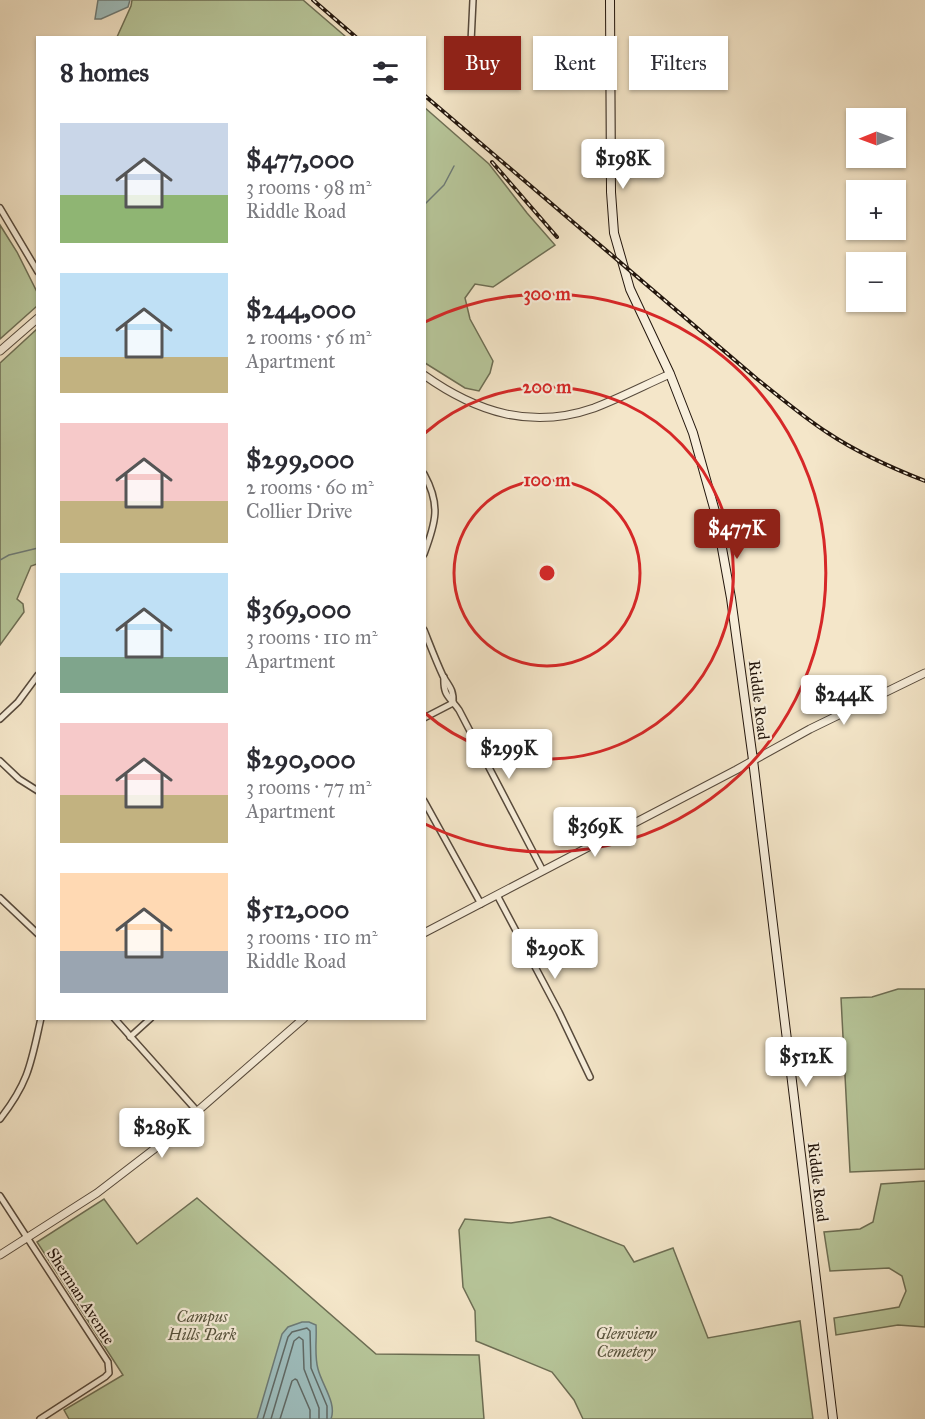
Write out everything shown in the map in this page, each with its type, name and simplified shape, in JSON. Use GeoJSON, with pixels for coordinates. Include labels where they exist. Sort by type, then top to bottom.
{"type":"FeatureCollection","features":[{"type":"Feature","properties":{"kind":"main road","name":"Riddle Road"},"geometry":{"type":"LineString","coordinates":[[610,0],[611,192],[614,233],[633,297],[670,374],[693,433],[716,515],[734,615],[753,760],[833,1419]]}},
{"type":"Feature","properties":{"kind":"street"},"geometry":{"type":"LineString","coordinates":[[471,36],[473,0]]}},
{"type":"Feature","properties":{"kind":"street"},"geometry":{"type":"LineString","coordinates":[[0,208],[36,269]]}},
{"type":"Feature","properties":{"kind":"street"},"geometry":{"type":"LineString","coordinates":[[0,351],[36,320]]}},
{"type":"Feature","properties":{"kind":"street"},"geometry":{"type":"LineString","coordinates":[[426,376],[452,394],[476,405],[511,415],[540,417],[567,414],[595,407],[670,374]]}},
{"type":"Feature","properties":{"kind":"street"},"geometry":{"type":"LineString","coordinates":[[426,478],[431,487],[436,509],[434,529],[426,549]]}},
{"type":"Feature","properties":{"kind":"street"},"geometry":{"type":"LineString","coordinates":[[426,636],[444,677],[450,684],[454,694],[453,703],[543,871]]}},
{"type":"Feature","properties":{"kind":"street"},"geometry":{"type":"LineString","coordinates":[[426,932],[810,729],[925,673]]}},
{"type":"Feature","properties":{"kind":"street"},"geometry":{"type":"LineString","coordinates":[[0,719],[35,683]]}},
{"type":"Feature","properties":{"kind":"street"},"geometry":{"type":"LineString","coordinates":[[426,717],[453,703]]}},
{"type":"Feature","properties":{"kind":"street"},"geometry":{"type":"LineString","coordinates":[[0,761],[19,779],[36,790]]}},
{"type":"Feature","properties":{"kind":"street"},"geometry":{"type":"LineString","coordinates":[[426,805],[481,904]]}},
{"type":"Feature","properties":{"kind":"street"},"geometry":{"type":"LineString","coordinates":[[497,895],[559,1012],[590,1077]]}},
{"type":"Feature","properties":{"kind":"street"},"geometry":{"type":"LineString","coordinates":[[0,907],[2,900],[36,932]]}},
{"type":"Feature","properties":{"kind":"street"},"geometry":{"type":"LineString","coordinates":[[0,1118],[12,1103],[29,1073],[41,1020]]}},
{"type":"Feature","properties":{"kind":"street"},"geometry":{"type":"LineString","coordinates":[[116,1020],[197,1111]]}},
{"type":"Feature","properties":{"kind":"street"},"geometry":{"type":"LineString","coordinates":[[130,1037],[149,1020]]}},
{"type":"Feature","properties":{"kind":"street"},"geometry":{"type":"LineString","coordinates":[[0,1255],[66,1214],[168,1138],[302,1020]]}},
{"type":"Feature","properties":{"kind":"street","name":"Sherman Avenue"},"geometry":{"type":"LineString","coordinates":[[0,1196],[108,1362],[109,1368],[105,1377],[40,1419]]}},
{"type":"Feature","properties":{"kind":"green space"},"geometry":{"type":"Polygon","coordinates":[[[132,0],[303,0],[345,36],[117,36],[132,0]]]}},
{"type":"Feature","properties":{"kind":"green space"},"geometry":{"type":"Polygon","coordinates":[[[426,109],[489,164],[555,245],[493,287],[475,284],[465,298],[470,319],[493,361],[490,373],[479,391],[465,388],[426,364],[426,109]]]}},
{"type":"Feature","properties":{"kind":"green space"},"geometry":{"type":"Polygon","coordinates":[[[0,225],[36,290],[36,307],[0,339],[0,225]]]}},
{"type":"Feature","properties":{"kind":"green space"},"geometry":{"type":"Polygon","coordinates":[[[36,330],[36,564],[31,566],[17,599],[23,604],[24,612],[0,645],[0,363],[36,330]]]}},
{"type":"Feature","properties":{"kind":"green space"},"geometry":{"type":"Polygon","coordinates":[[[898,989],[925,989],[925,1169],[850,1172],[841,998],[872,997],[898,989]]]}},
{"type":"Feature","properties":{"kind":"green space"},"geometry":{"type":"Polygon","coordinates":[[[925,1181],[925,1327],[898,1325],[836,1335],[834,1318],[899,1307],[906,1291],[902,1276],[889,1268],[830,1271],[824,1232],[860,1229],[873,1222],[881,1184],[925,1181]]]}},
{"type":"Feature","properties":{"kind":"green space","name":"Campus Hills Park"},"geometry":{"type":"Polygon","coordinates":[[[197,1198],[376,1354],[479,1355],[484,1419],[69,1419],[64,1410],[123,1375],[37,1242],[104,1199],[137,1244],[197,1198]]]}},
{"type":"Feature","properties":{"kind":"green space","name":"Glenview Cemetery"},"geometry":{"type":"Polygon","coordinates":[[[550,1217],[624,1246],[634,1262],[673,1248],[708,1338],[800,1321],[813,1419],[583,1419],[574,1400],[552,1372],[476,1341],[475,1311],[463,1287],[459,1230],[465,1219],[511,1223],[550,1217]]]}},
{"type":"Feature","properties":{"kind":"water"},"geometry":{"type":"Polygon","coordinates":[[[98,0],[130,0],[128,7],[101,19],[95,19],[98,0]]]}},
{"type":"Feature","properties":{"kind":"water"},"geometry":{"type":"Polygon","coordinates":[[[302,1322],[316,1325],[317,1364],[331,1400],[331,1419],[257,1419],[282,1334],[288,1327],[302,1322]]]}},
{"type":"Feature","properties":{"kind":"waterway"},"geometry":{"type":"LineString","coordinates":[[426,203],[444,185],[454,166]]}},
{"type":"Feature","properties":{"kind":"waterway"},"geometry":{"type":"LineString","coordinates":[[0,560],[9,555],[36,548]]}},
{"type":"Feature","properties":{"kind":"railway"},"geometry":{"type":"LineString","coordinates":[[313,0],[355,36]]}},
{"type":"Feature","properties":{"kind":"railway"},"geometry":{"type":"LineString","coordinates":[[426,97],[801,414],[851,447],[925,481]]}},
{"type":"Feature","properties":{"kind":"railway"},"geometry":{"type":"LineString","coordinates":[[492,162],[557,237]]}}]}
